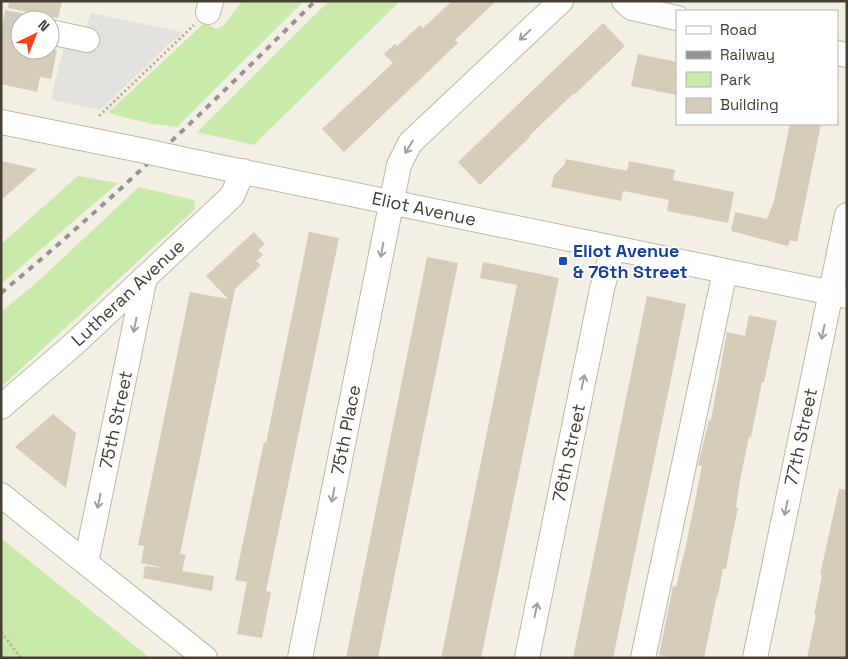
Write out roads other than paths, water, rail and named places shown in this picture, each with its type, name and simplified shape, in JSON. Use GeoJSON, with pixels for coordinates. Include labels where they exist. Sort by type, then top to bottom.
{"type":"FeatureCollection","features":[{"type":"Feature","properties":{"kind":"street"},"geometry":{"type":"LineString","coordinates":[[392,202],[399,165],[410,143],[561,1]]}},
{"type":"Feature","properties":{"kind":"street"},"geometry":{"type":"LineString","coordinates":[[624,1],[632,8],[676,18]]}},
{"type":"Feature","properties":{"kind":"street"},"geometry":{"type":"LineString","coordinates":[[60,34],[87,40]]}},
{"type":"Feature","properties":{"kind":"street","name":"Eliot Avenue"},"geometry":{"type":"LineString","coordinates":[[1,122],[839,294]]}},
{"type":"Feature","properties":{"kind":"street","name":"Lutheran Avenue"},"geometry":{"type":"LineString","coordinates":[[1,407],[74,344],[232,196],[243,171]]}},
{"type":"Feature","properties":{"kind":"street","name":"75th Place"},"geometry":{"type":"LineString","coordinates":[[300,658],[392,202]]}},
{"type":"Feature","properties":{"kind":"street","name":"77th Street"},"geometry":{"type":"LineString","coordinates":[[755,658],[839,294],[847,215]]}},
{"type":"Feature","properties":{"kind":"street","name":"76th Street"},"geometry":{"type":"LineString","coordinates":[[527,658],[602,290],[613,248]]}},
{"type":"Feature","properties":{"kind":"street"},"geometry":{"type":"LineString","coordinates":[[643,658],[724,271]]}},
{"type":"Feature","properties":{"kind":"street","name":"75th Street"},"geometry":{"type":"LineString","coordinates":[[86,563],[145,277]]}},
{"type":"Feature","properties":{"kind":"street"},"geometry":{"type":"LineString","coordinates":[[1,495],[205,658]]}},
{"type":"Feature","properties":{"kind":"tunnel"},"geometry":{"type":"LineString","coordinates":[[3,22],[10,23]]}},
{"type":"Feature","properties":{"kind":"railway"},"geometry":{"type":"LineString","coordinates":[[1,293],[161,151],[315,1]]}},
{"type":"Feature","properties":{"kind":"place","name":"Eliot Avenue & 76th Street"},"geometry":{"type":"Point","coordinates":[563,261]}}]}
